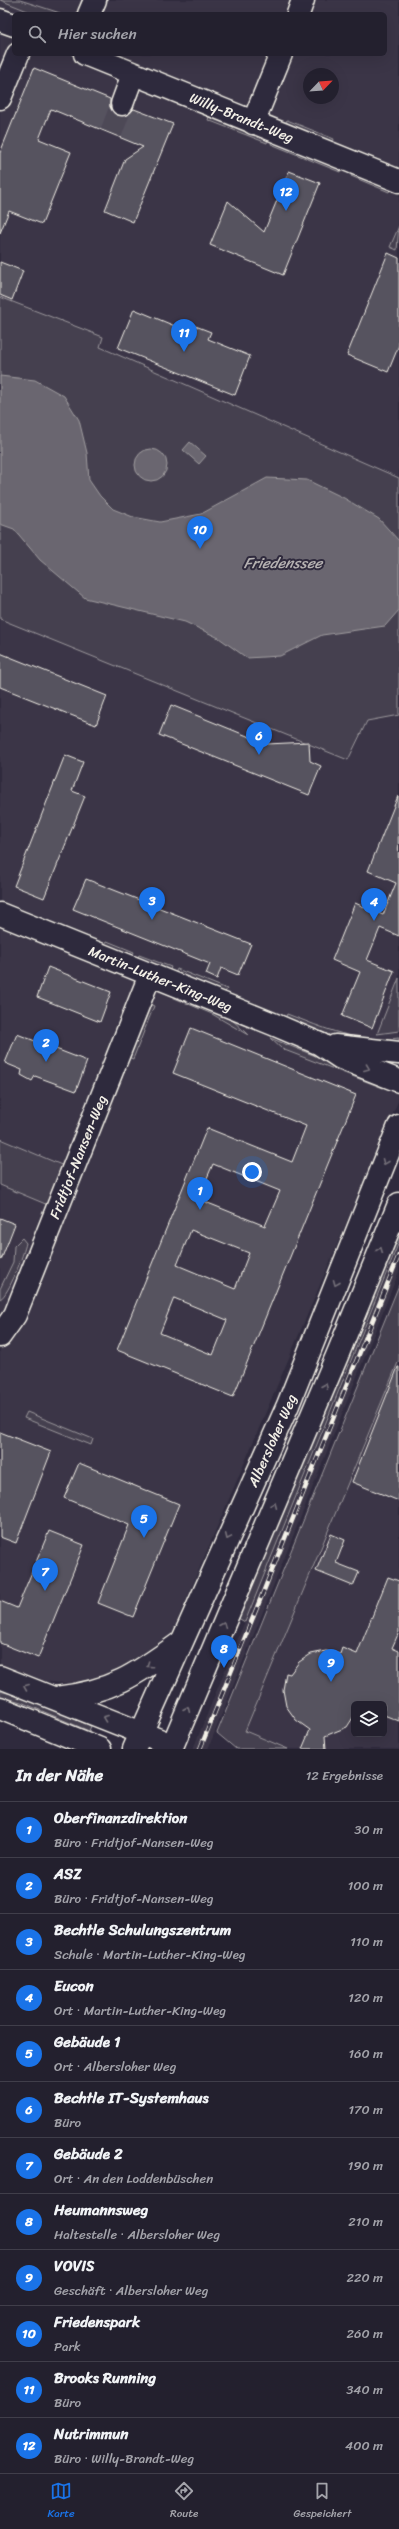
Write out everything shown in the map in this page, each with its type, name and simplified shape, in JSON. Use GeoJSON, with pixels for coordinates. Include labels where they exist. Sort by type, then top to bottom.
{"type":"FeatureCollection","features":[{"type":"Feature","properties":{"kind":"main road"},"geometry":{"type":"LineString","coordinates":[[90,12],[95,0]]}},
{"type":"Feature","properties":{"kind":"main road"},"geometry":{"type":"LineString","coordinates":[[299,12],[303,0]]}},
{"type":"Feature","properties":{"kind":"main road"},"geometry":{"type":"LineString","coordinates":[[0,20],[12,24]]}},
{"type":"Feature","properties":{"kind":"main road"},"geometry":{"type":"LineString","coordinates":[[0,98],[17,56]]}},
{"type":"Feature","properties":{"kind":"main road","name":"Willy-Brandt-Weg"},"geometry":{"type":"LineString","coordinates":[[90,56],[399,181]]}},
{"type":"Feature","properties":{"kind":"main road"},"geometry":{"type":"LineString","coordinates":[[253,123],[280,56]]}},
{"type":"Feature","properties":{"kind":"main road"},"geometry":{"type":"LineString","coordinates":[[122,104],[133,74]]}},
{"type":"Feature","properties":{"kind":"main road","name":"Martin-Luther-King-Weg"},"geometry":{"type":"LineString","coordinates":[[0,914],[320,1044],[341,1058],[399,1081]]}},
{"type":"Feature","properties":{"kind":"main road","name":"Fridtjof-Nansen-Weg"},"geometry":{"type":"LineString","coordinates":[[0,1336],[18,1308],[150,975]]}},
{"type":"Feature","properties":{"kind":"main road","name":"Martin-Luther-King-Weg"},"geometry":{"type":"LineString","coordinates":[[320,1044],[399,1053]]}},
{"type":"Feature","properties":{"kind":"main road","name":"Albersloher Weg"},"geometry":{"type":"LineString","coordinates":[[138,1741],[180,1643],[288,1405],[399,1126]]}},
{"type":"Feature","properties":{"kind":"main road","name":"Albersloher Weg"},"geometry":{"type":"LineString","coordinates":[[175,1748],[399,1204]]}},
{"type":"Feature","properties":{"kind":"main road"},"geometry":{"type":"LineString","coordinates":[[52,1698],[83,1695],[114,1686],[132,1676],[180,1643]]}},
{"type":"Feature","properties":{"kind":"main road"},"geometry":{"type":"LineString","coordinates":[[0,1677],[52,1698],[138,1741],[175,1748]]}},
{"type":"Feature","properties":{"kind":"main road"},"geometry":{"type":"LineString","coordinates":[[0,1708],[100,1749]]}},
{"type":"Feature","properties":{"kind":"main road"},"geometry":{"type":"LineString","coordinates":[[20,1716],[59,1749]]}},
{"type":"Feature","properties":{"kind":"shaded area"},"geometry":{"type":"Polygon","coordinates":[[[0,0],[399,0],[399,1099],[172,1633],[140,1659],[98,1681],[64,1683],[31,1680],[0,1668],[0,0]]]}},
{"type":"Feature","properties":{"kind":"shaded area"},"geometry":{"type":"Polygon","coordinates":[[[0,0],[20,0],[57,12],[30,12],[0,0]]]}},
{"type":"Feature","properties":{"kind":"shaded area"},"geometry":{"type":"Polygon","coordinates":[[[210,114],[268,138],[267,143],[208,120],[210,114]]]}},
{"type":"Feature","properties":{"kind":"shaded area"},"geometry":{"type":"Polygon","coordinates":[[[287,120],[334,139],[333,143],[293,127],[286,122],[287,120]]]}},
{"type":"Feature","properties":{"kind":"shaded area"},"geometry":{"type":"Polygon","coordinates":[[[273,140],[341,168],[340,172],[271,144],[273,140]]]}},
{"type":"Feature","properties":{"kind":"shaded area"},"geometry":{"type":"Polygon","coordinates":[[[353,172],[391,186],[389,192],[351,176],[353,172]]]}},
{"type":"Feature","properties":{"kind":"shaded area"},"geometry":{"type":"Polygon","coordinates":[[[399,226],[397,250],[390,247],[399,226]]]}},
{"type":"Feature","properties":{"kind":"shaded area"},"geometry":{"type":"Polygon","coordinates":[[[0,297],[103,337],[100,347],[399,478],[399,715],[367,721],[348,760],[0,619],[0,297]]]}},
{"type":"Feature","properties":{"kind":"shaded area"},"geometry":{"type":"Polygon","coordinates":[[[107,941],[134,952],[132,957],[104,946],[107,941]]]}},
{"type":"Feature","properties":{"kind":"shaded area"},"geometry":{"type":"Polygon","coordinates":[[[139,955],[171,967],[169,972],[137,959],[139,955]]]}},
{"type":"Feature","properties":{"kind":"shaded area"},"geometry":{"type":"Polygon","coordinates":[[[177,969],[227,989],[224,994],[175,974],[177,969]]]}},
{"type":"Feature","properties":{"kind":"shaded area"},"geometry":{"type":"Polygon","coordinates":[[[399,978],[399,1031],[377,1034],[399,978]]]}},
{"type":"Feature","properties":{"kind":"shaded area"},"geometry":{"type":"Polygon","coordinates":[[[178,996],[226,1014],[248,1035],[212,1014],[172,997],[178,996]]]}},
{"type":"Feature","properties":{"kind":"shaded area"},"geometry":{"type":"Polygon","coordinates":[[[150,1004],[154,1006],[133,1059],[128,1057],[150,1004]]]}},
{"type":"Feature","properties":{"kind":"shaded area"},"geometry":{"type":"Polygon","coordinates":[[[287,1014],[342,1034],[369,1039],[399,1038],[399,1043],[334,1037],[285,1018],[287,1014]]]}},
{"type":"Feature","properties":{"kind":"shaded area"},"geometry":{"type":"Polygon","coordinates":[[[270,1038],[385,1084],[383,1088],[282,1049],[270,1038]]]}},
{"type":"Feature","properties":{"kind":"shaded area"},"geometry":{"type":"Polygon","coordinates":[[[0,1139],[64,1166],[48,1205],[0,1185],[0,1139]]]}},
{"type":"Feature","properties":{"kind":"shaded area"},"geometry":{"type":"Polygon","coordinates":[[[399,1229],[399,1242],[245,1622],[238,1618],[399,1229]]]}},
{"type":"Feature","properties":{"kind":"shaded area"},"geometry":{"type":"Polygon","coordinates":[[[22,1238],[26,1243],[19,1264],[8,1290],[0,1299],[0,1289],[13,1262],[14,1246],[22,1238]]]}},
{"type":"Feature","properties":{"kind":"shaded area"},"geometry":{"type":"Polygon","coordinates":[[[399,1242],[399,1271],[208,1749],[193,1749],[399,1242]]]}},
{"type":"Feature","properties":{"kind":"shaded area"},"geometry":{"type":"Polygon","coordinates":[[[399,1285],[399,1360],[245,1731],[288,1749],[236,1749],[217,1733],[399,1285]]]}},
{"type":"Feature","properties":{"kind":"shaded area"},"geometry":{"type":"Polygon","coordinates":[[[399,1360],[399,1749],[288,1749],[245,1731],[399,1360]]]}},
{"type":"Feature","properties":{"kind":"shaded area"},"geometry":{"type":"Polygon","coordinates":[[[27,1412],[93,1439],[91,1445],[24,1418],[27,1412]]]}},
{"type":"Feature","properties":{"kind":"shaded area"},"geometry":{"type":"Polygon","coordinates":[[[0,1691],[22,1697],[91,1726],[89,1731],[21,1702],[0,1696],[0,1691]]]}},
{"type":"Feature","properties":{"kind":"water","name":"Friedenssee"},"geometry":{"type":"Polygon","coordinates":[[[0,376],[35,380],[64,396],[79,420],[87,453],[89,480],[100,496],[113,509],[133,517],[160,522],[201,514],[267,478],[307,480],[344,498],[379,519],[399,541],[399,610],[385,626],[322,635],[280,656],[247,658],[219,638],[185,622],[85,598],[40,560],[14,529],[0,524],[0,376]]]}},
{"type":"Feature","properties":{"kind":"water"},"geometry":{"type":"Polygon","coordinates":[[[190,442],[206,456],[199,464],[183,450],[190,442]]]}},
{"type":"Feature","properties":{"kind":"water"},"geometry":{"type":"Polygon","coordinates":[[[151,449],[162,454],[167,465],[162,476],[151,481],[140,476],[135,465],[140,454],[151,449]]]}},
{"type":"Feature","properties":{"kind":"building"},"geometry":{"type":"Polygon","coordinates":[[[34,68],[110,99],[110,107],[117,116],[125,116],[134,109],[173,124],[133,222],[105,210],[125,159],[143,147],[51,109],[39,139],[71,152],[42,224],[9,211],[0,233],[0,153],[34,68]]]}},
{"type":"Feature","properties":{"kind":"building"},"geometry":{"type":"Polygon","coordinates":[[[289,171],[320,183],[283,275],[210,245],[228,201],[264,232],[289,171]]]}},
{"type":"Feature","properties":{"kind":"building"},"geometry":{"type":"Polygon","coordinates":[[[388,253],[399,258],[399,345],[388,372],[347,355],[388,253]]]}},
{"type":"Feature","properties":{"kind":"building"},"geometry":{"type":"Polygon","coordinates":[[[0,262],[23,271],[12,300],[0,295],[0,262]]]}},
{"type":"Feature","properties":{"kind":"building"},"geometry":{"type":"Polygon","coordinates":[[[134,309],[182,329],[185,322],[211,332],[208,339],[250,356],[235,395],[118,348],[134,309]]]}},
{"type":"Feature","properties":{"kind":"building"},"geometry":{"type":"Polygon","coordinates":[[[0,653],[107,696],[96,725],[0,687],[0,653]]]}},
{"type":"Feature","properties":{"kind":"building"},"geometry":{"type":"Polygon","coordinates":[[[171,705],[267,744],[309,742],[310,761],[321,766],[309,795],[159,735],[171,705]]]}},
{"type":"Feature","properties":{"kind":"building"},"geometry":{"type":"Polygon","coordinates":[[[65,755],[83,762],[72,791],[85,796],[44,898],[14,886],[65,755]]]}},
{"type":"Feature","properties":{"kind":"building"},"geometry":{"type":"Polygon","coordinates":[[[398,796],[399,936],[380,928],[367,960],[394,971],[372,1028],[342,1016],[360,972],[332,960],[355,903],[383,915],[396,883],[368,871],[398,796]]]}},
{"type":"Feature","properties":{"kind":"building"},"geometry":{"type":"Polygon","coordinates":[[[86,879],[251,944],[238,975],[221,968],[217,979],[206,974],[210,964],[73,909],[86,879]]]}},
{"type":"Feature","properties":{"kind":"building"},"geometry":{"type":"Polygon","coordinates":[[[48,967],[111,992],[100,1022],[37,997],[48,967]]]}},
{"type":"Feature","properties":{"kind":"building"},"geometry":{"type":"Polygon","coordinates":[[[191,1028],[356,1095],[233,1397],[117,1350],[207,1128],[292,1162],[306,1126],[173,1073],[191,1028]],[[213,1164],[198,1199],[265,1226],[280,1191],[213,1164]],[[191,1230],[177,1265],[235,1289],[249,1253],[191,1230]],[[174,1298],[160,1333],[213,1355],[227,1320],[174,1298]]]}},
{"type":"Feature","properties":{"kind":"building"},"geometry":{"type":"Polygon","coordinates":[[[17,1034],[87,1061],[76,1091],[35,1076],[32,1081],[21,1075],[22,1070],[5,1063],[17,1034]]]}},
{"type":"Feature","properties":{"kind":"building"},"geometry":{"type":"Polygon","coordinates":[[[0,1218],[15,1224],[1,1260],[0,1260],[0,1218]]]}},
{"type":"Feature","properties":{"kind":"building"},"geometry":{"type":"Polygon","coordinates":[[[399,1367],[399,1501],[352,1482],[399,1367]]]}},
{"type":"Feature","properties":{"kind":"building"},"geometry":{"type":"Polygon","coordinates":[[[0,1432],[51,1452],[16,1543],[0,1537],[0,1432]]]}},
{"type":"Feature","properties":{"kind":"building"},"geometry":{"type":"Polygon","coordinates":[[[79,1463],[179,1504],[133,1617],[98,1603],[129,1525],[64,1498],[79,1463]]]}},
{"type":"Feature","properties":{"kind":"building"},"geometry":{"type":"Polygon","coordinates":[[[49,1531],[84,1545],[38,1658],[0,1643],[0,1601],[17,1608],[49,1531]]]}},
{"type":"Feature","properties":{"kind":"building"},"geometry":{"type":"Polygon","coordinates":[[[331,1534],[345,1540],[336,1563],[359,1572],[353,1586],[316,1571],[331,1534]]]}},
{"type":"Feature","properties":{"kind":"building"},"geometry":{"type":"Polygon","coordinates":[[[388,1577],[399,1581],[399,1632],[392,1648],[399,1651],[399,1721],[387,1716],[387,1701],[351,1701],[351,1721],[347,1727],[325,1736],[326,1749],[302,1749],[310,1730],[296,1720],[286,1706],[283,1690],[286,1673],[290,1674],[299,1662],[311,1654],[326,1651],[340,1654],[342,1648],[357,1654],[388,1577]]]}},
{"type":"Feature","properties":{"kind":"tunnel"},"geometry":{"type":"LineString","coordinates":[[111,133],[122,104]]}},
{"type":"Feature","properties":{"kind":"railway"},"geometry":{"type":"LineString","coordinates":[[200,1749],[399,1255]]}},
{"type":"Feature","properties":{"kind":"place","name":"Nutrimmun"},"geometry":{"type":"Point","coordinates":[286,211]}},
{"type":"Feature","properties":{"kind":"place","name":"Brooks Running"},"geometry":{"type":"Point","coordinates":[184,352]}},
{"type":"Feature","properties":{"kind":"place","name":"Friedenspark"},"geometry":{"type":"Point","coordinates":[200,549]}},
{"type":"Feature","properties":{"kind":"place","name":"Bechtle IT-Systemhaus"},"geometry":{"type":"Point","coordinates":[259,755]}},
{"type":"Feature","properties":{"kind":"place","name":"Bechtle Schulungszentrum"},"geometry":{"type":"Point","coordinates":[152,920]}},
{"type":"Feature","properties":{"kind":"place","name":"Eucon"},"geometry":{"type":"Point","coordinates":[374,921]}},
{"type":"Feature","properties":{"kind":"place","name":"ASZ"},"geometry":{"type":"Point","coordinates":[46,1062]}},
{"type":"Feature","properties":{"kind":"place","name":"Oberfinanzdirektion"},"geometry":{"type":"Point","coordinates":[200,1210]}},
{"type":"Feature","properties":{"kind":"place","name":"Gebäude 1"},"geometry":{"type":"Point","coordinates":[144,1538]}},
{"type":"Feature","properties":{"kind":"place","name":"Gebäude 2"},"geometry":{"type":"Point","coordinates":[45,1591]}},
{"type":"Feature","properties":{"kind":"place","name":"Heumannsweg"},"geometry":{"type":"Point","coordinates":[224,1668]}},
{"type":"Feature","properties":{"kind":"place","name":"VOVIS"},"geometry":{"type":"Point","coordinates":[331,1682]}}]}
